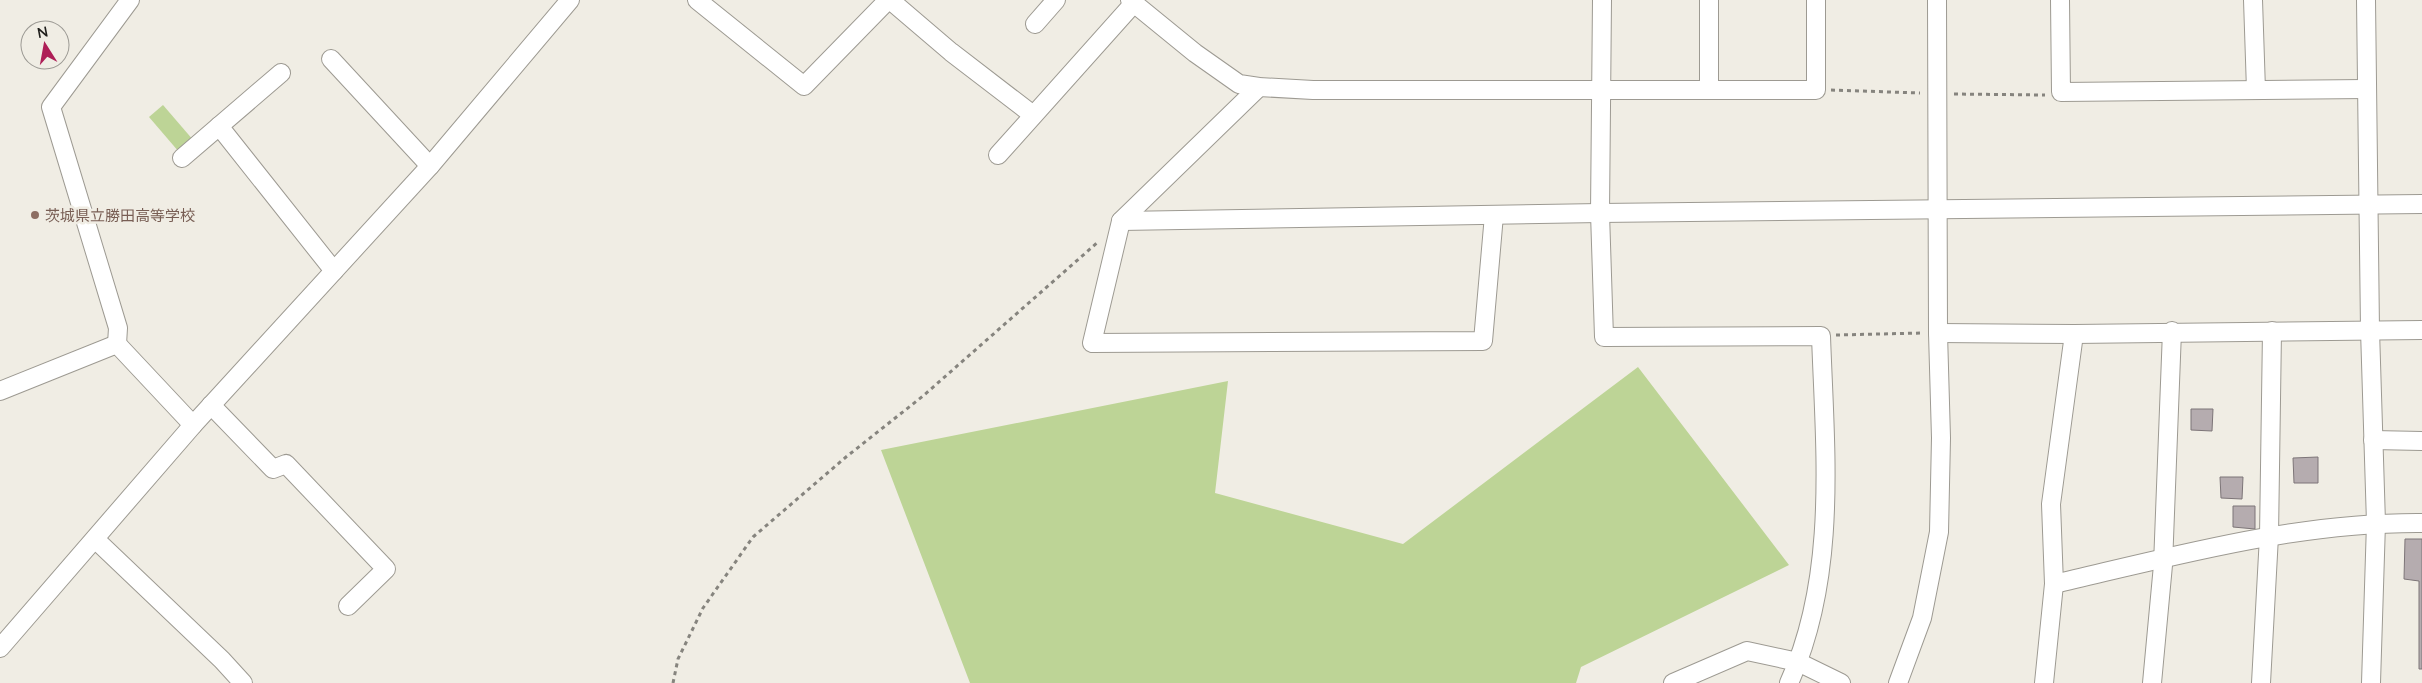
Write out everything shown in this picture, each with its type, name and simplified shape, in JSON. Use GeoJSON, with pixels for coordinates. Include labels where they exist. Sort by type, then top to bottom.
{"type":"FeatureCollection","features":[{"type":"Feature","properties":{"kind":"street"},"geometry":{"type":"LineString","coordinates":[[130,0],[51,107],[118,328],[117,344],[194,425]]}},
{"type":"Feature","properties":{"kind":"street"},"geometry":{"type":"LineString","coordinates":[[0,648],[211,405],[430,166],[570,0]]}},
{"type":"Feature","properties":{"kind":"street"},"geometry":{"type":"LineString","coordinates":[[697,0],[804,86],[889,0],[951,52],[1034,115]]}},
{"type":"Feature","properties":{"kind":"street"},"geometry":{"type":"LineString","coordinates":[[1035,24],[1056,0]]}},
{"type":"Feature","properties":{"kind":"street"},"geometry":{"type":"LineString","coordinates":[[1602,0],[1603,91],[1600,213],[1604,337],[1821,336],[1825,466],[1824,516],[1817,595],[1798,662],[1789,683]]}},
{"type":"Feature","properties":{"kind":"street"},"geometry":{"type":"LineString","coordinates":[[1709,0],[1709,89]]}},
{"type":"Feature","properties":{"kind":"street"},"geometry":{"type":"LineString","coordinates":[[998,155],[1132,2],[1196,53],[1239,84],[1313,90],[1603,91],[1709,89],[1816,90],[1816,0]]}},
{"type":"Feature","properties":{"kind":"street"},"geometry":{"type":"LineString","coordinates":[[1898,683],[1922,618],[1939,532],[1941,438],[1938,333],[1937,0]]}},
{"type":"Feature","properties":{"kind":"street"},"geometry":{"type":"LineString","coordinates":[[2060,0],[2061,92],[2366,89]]}},
{"type":"Feature","properties":{"kind":"street"},"geometry":{"type":"LineString","coordinates":[[2253,0],[2256,90]]}},
{"type":"Feature","properties":{"kind":"street"},"geometry":{"type":"LineString","coordinates":[[2366,0],[2370,330],[2376,523],[2371,683]]}},
{"type":"Feature","properties":{"kind":"street"},"geometry":{"type":"LineString","coordinates":[[331,59],[430,166]]}},
{"type":"Feature","properties":{"kind":"street"},"geometry":{"type":"LineString","coordinates":[[182,158],[281,73]]}},
{"type":"Feature","properties":{"kind":"street"},"geometry":{"type":"LineString","coordinates":[[1260,87],[1121,221],[1092,343],[1483,342],[1494,215]]}},
{"type":"Feature","properties":{"kind":"street"},"geometry":{"type":"LineString","coordinates":[[219,126],[334,271]]}},
{"type":"Feature","properties":{"kind":"street"},"geometry":{"type":"LineString","coordinates":[[1121,221],[1600,213],[2422,204]]}},
{"type":"Feature","properties":{"kind":"street"},"geometry":{"type":"LineString","coordinates":[[1938,333],[2074,334],[2172,331],[2422,330]]}},
{"type":"Feature","properties":{"kind":"street"},"geometry":{"type":"LineString","coordinates":[[2152,683],[2163,558],[2172,331]]}},
{"type":"Feature","properties":{"kind":"street"},"geometry":{"type":"LineString","coordinates":[[2261,683],[2269,536],[2272,332]]}},
{"type":"Feature","properties":{"kind":"street"},"geometry":{"type":"LineString","coordinates":[[2044,683],[2054,584],[2051,504],[2074,334]]}},
{"type":"Feature","properties":{"kind":"street"},"geometry":{"type":"LineString","coordinates":[[0,391],[117,344]]}},
{"type":"Feature","properties":{"kind":"street"},"geometry":{"type":"LineString","coordinates":[[211,405],[273,469],[286,464],[386,569],[348,606]]}},
{"type":"Feature","properties":{"kind":"street"},"geometry":{"type":"LineString","coordinates":[[2373,440],[2422,440]]}},
{"type":"Feature","properties":{"kind":"street"},"geometry":{"type":"LineString","coordinates":[[2054,584],[2163,558],[2269,536],[2376,523],[2422,523]]}},
{"type":"Feature","properties":{"kind":"street"},"geometry":{"type":"LineString","coordinates":[[95,539],[222,660],[243,683]]}},
{"type":"Feature","properties":{"kind":"street"},"geometry":{"type":"LineString","coordinates":[[1673,683],[1747,652],[1798,662],[1841,683]]}},
{"type":"Feature","properties":{"kind":"path"},"geometry":{"type":"LineString","coordinates":[[1816,90],[2045,95],[2061,92]]}},
{"type":"Feature","properties":{"kind":"path"},"geometry":{"type":"LineString","coordinates":[[673,683],[678,659],[703,608],[753,536],[846,456],[923,396],[1100,240]]}},
{"type":"Feature","properties":{"kind":"path"},"geometry":{"type":"LineString","coordinates":[[1821,336],[1938,333]]}},
{"type":"Feature","properties":{"kind":"green space"},"geometry":{"type":"Polygon","coordinates":[[[163,105],[194,141],[179,152],[149,117],[163,105]]]}},
{"type":"Feature","properties":{"kind":"green space"},"geometry":{"type":"Polygon","coordinates":[[[1638,367],[1789,565],[1581,667],[1576,683],[970,683],[881,450],[1228,381],[1215,493],[1403,544],[1638,367]]]}},
{"type":"Feature","properties":{"kind":"building"},"geometry":{"type":"Polygon","coordinates":[[[2191,409],[2213,409],[2212,431],[2191,430],[2191,409]]]}},
{"type":"Feature","properties":{"kind":"building"},"geometry":{"type":"Polygon","coordinates":[[[2318,457],[2318,483],[2294,483],[2293,458],[2318,457]]]}},
{"type":"Feature","properties":{"kind":"building"},"geometry":{"type":"Polygon","coordinates":[[[2220,477],[2243,477],[2242,499],[2221,498],[2220,477]]]}},
{"type":"Feature","properties":{"kind":"building"},"geometry":{"type":"Polygon","coordinates":[[[2233,506],[2255,506],[2255,529],[2233,527],[2233,506]]]}},
{"type":"Feature","properties":{"kind":"building"},"geometry":{"type":"Polygon","coordinates":[[[2405,539],[2422,539],[2422,669],[2419,669],[2419,581],[2404,579],[2405,539]]]}},
{"type":"Feature","properties":{"kind":"place","name":"茨城県立勝田高等学校"},"geometry":{"type":"Point","coordinates":[35,215]}}]}
